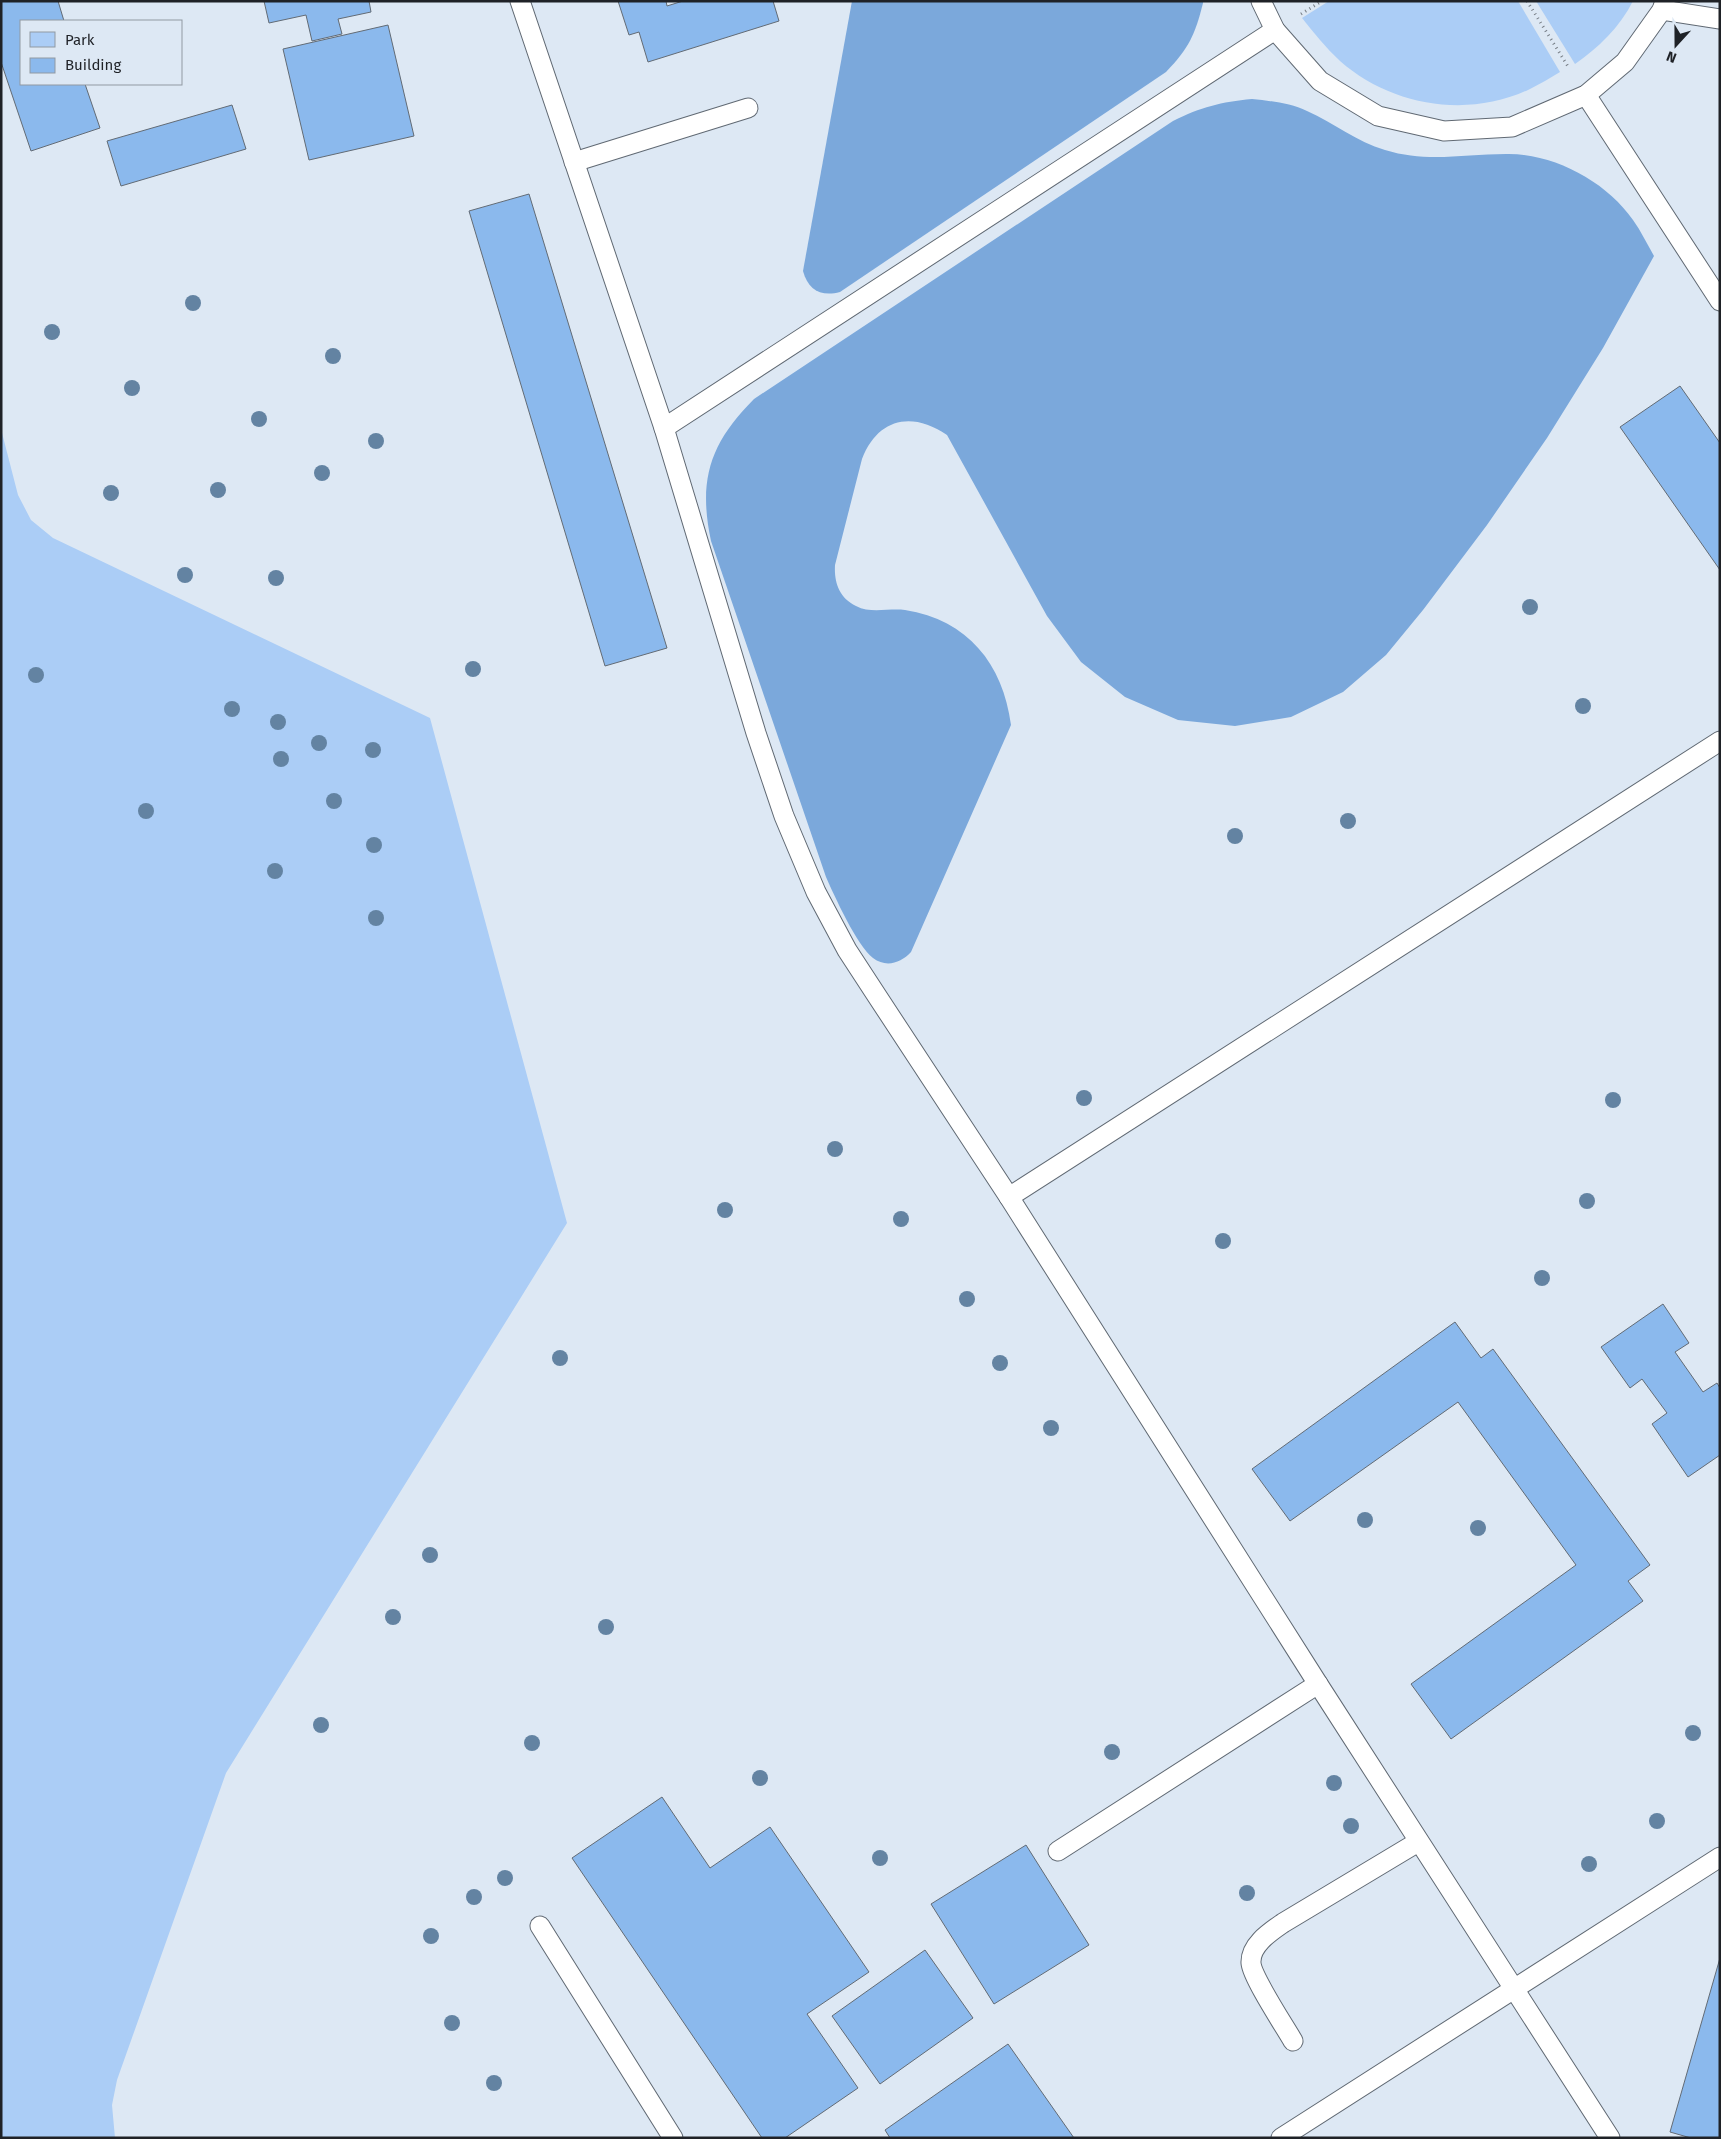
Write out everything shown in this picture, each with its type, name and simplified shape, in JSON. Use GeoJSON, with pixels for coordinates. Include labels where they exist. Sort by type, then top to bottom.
{"type":"FeatureCollection","features":[{"type":"Feature","properties":{"kind":"lane"},"geometry":{"type":"LineString","coordinates":[[520,1],[664,428],[756,733],[784,816],[816,892],[862,973],[1009,1197],[1418,1842],[1610,2138]]}},
{"type":"Feature","properties":{"kind":"lane"},"geometry":{"type":"LineString","coordinates":[[1261,1],[1274,30],[1320,81],[1378,116],[1444,131],[1512,127],[1586,95],[1625,62],[1664,5],[1720,19]]}},
{"type":"Feature","properties":{"kind":"lane"},"geometry":{"type":"LineString","coordinates":[[664,428],[1274,30]]}},
{"type":"Feature","properties":{"kind":"lane"},"geometry":{"type":"LineString","coordinates":[[1586,95],[1720,301]]}},
{"type":"Feature","properties":{"kind":"lane"},"geometry":{"type":"LineString","coordinates":[[574,162],[748,108]]}},
{"type":"Feature","properties":{"kind":"lane"},"geometry":{"type":"LineString","coordinates":[[1009,1197],[1720,742]]}},
{"type":"Feature","properties":{"kind":"lane"},"geometry":{"type":"LineString","coordinates":[[1058,1851],[1318,1684]]}},
{"type":"Feature","properties":{"kind":"lane"},"geometry":{"type":"LineString","coordinates":[[1293,2041],[1258,1980],[1251,1963],[1255,1949],[1266,1934],[1418,1842]]}},
{"type":"Feature","properties":{"kind":"lane"},"geometry":{"type":"LineString","coordinates":[[1281,2138],[1720,1856]]}},
{"type":"Feature","properties":{"kind":"lane"},"geometry":{"type":"LineString","coordinates":[[540,1926],[673,2138]]}},
{"type":"Feature","properties":{"kind":"path"},"geometry":{"type":"LineString","coordinates":[[1527,1],[1586,95]]}},
{"type":"Feature","properties":{"kind":"green space"},"geometry":{"type":"Polygon","coordinates":[[[1329,1],[1518,1],[1560,72],[1530,89],[1506,98],[1481,104],[1431,103],[1406,98],[1382,89],[1340,61],[1302,18],[1329,1]]]}},
{"type":"Feature","properties":{"kind":"green space"},"geometry":{"type":"Polygon","coordinates":[[[1536,1],[1633,1],[1622,20],[1608,36],[1575,64],[1536,1]]]}},
{"type":"Feature","properties":{"kind":"green space"},"geometry":{"type":"Polygon","coordinates":[[[1,429],[18,495],[31,520],[53,538],[430,718],[567,1223],[226,1773],[117,2080],[112,2105],[115,2138],[1,2138],[1,429]]]}},
{"type":"Feature","properties":{"kind":"shaded area"},"geometry":{"type":"Polygon","coordinates":[[[852,1],[1203,1],[1203,3],[1197,24],[1186,48],[1166,72],[840,292],[827,294],[821,293],[812,287],[805,278],[803,271],[852,1]]]}},
{"type":"Feature","properties":{"kind":"shaded area"},"geometry":{"type":"Polygon","coordinates":[[[1252,99],[1301,108],[1375,147],[1400,154],[1430,157],[1490,154],[1524,155],[1560,164],[1593,182],[1622,206],[1636,224],[1654,256],[1603,348],[1547,438],[1487,525],[1423,610],[1386,655],[1343,692],[1291,717],[1235,726],[1178,720],[1125,697],[1081,662],[1047,616],[947,435],[934,427],[909,421],[887,427],[877,435],[862,459],[835,565],[835,577],[839,589],[845,599],[856,606],[868,610],[905,610],[927,615],[947,624],[964,635],[979,648],[991,664],[1007,703],[1011,725],[911,952],[903,959],[893,963],[878,961],[867,952],[853,932],[826,877],[711,541],[707,519],[707,481],[718,447],[739,415],[754,399],[1173,121],[1211,106],[1252,99]]]}},
{"type":"Feature","properties":{"kind":"building"},"geometry":{"type":"Polygon","coordinates":[[[1,1],[58,1],[64,20],[20,20],[20,85],[85,85],[100,128],[31,151],[1,62],[1,1]]]}},
{"type":"Feature","properties":{"kind":"building"},"geometry":{"type":"Polygon","coordinates":[[[264,1],[369,1],[371,12],[338,19],[342,34],[312,41],[306,15],[269,23],[264,1]]]}},
{"type":"Feature","properties":{"kind":"building"},"geometry":{"type":"Polygon","coordinates":[[[618,1],[666,1],[667,6],[683,1],[773,1],[779,21],[648,62],[639,32],[629,35],[618,1]]]}},
{"type":"Feature","properties":{"kind":"building"},"geometry":{"type":"Polygon","coordinates":[[[388,25],[414,136],[309,160],[283,49],[388,25]]]}},
{"type":"Feature","properties":{"kind":"building"},"geometry":{"type":"Polygon","coordinates":[[[232,105],[246,149],[121,186],[107,141],[232,105]]]}},
{"type":"Feature","properties":{"kind":"building"},"geometry":{"type":"Polygon","coordinates":[[[529,194],[667,648],[605,666],[469,211],[529,194]]]}},
{"type":"Feature","properties":{"kind":"building"},"geometry":{"type":"Polygon","coordinates":[[[1680,386],[1720,443],[1720,570],[1620,427],[1680,386]]]}},
{"type":"Feature","properties":{"kind":"building"},"geometry":{"type":"Polygon","coordinates":[[[1663,1304],[1689,1343],[1675,1352],[1703,1392],[1717,1383],[1720,1388],[1720,1455],[1688,1477],[1652,1424],[1667,1413],[1642,1379],[1630,1388],[1601,1347],[1663,1304]]]}},
{"type":"Feature","properties":{"kind":"building"},"geometry":{"type":"Polygon","coordinates":[[[1455,1322],[1481,1358],[1493,1349],[1650,1565],[1628,1581],[1643,1601],[1451,1739],[1411,1684],[1576,1565],[1458,1402],[1290,1521],[1252,1469],[1455,1322]]]}},
{"type":"Feature","properties":{"kind":"building"},"geometry":{"type":"Polygon","coordinates":[[[662,1797],[710,1868],[770,1827],[869,1972],[807,2014],[858,2088],[785,2138],[762,2138],[572,1858],[662,1797]]]}},
{"type":"Feature","properties":{"kind":"building"},"geometry":{"type":"Polygon","coordinates":[[[1026,1845],[1089,1945],[994,2004],[931,1904],[1026,1845]]]}},
{"type":"Feature","properties":{"kind":"building"},"geometry":{"type":"Polygon","coordinates":[[[925,1950],[973,2018],[880,2084],[832,2016],[925,1950]]]}},
{"type":"Feature","properties":{"kind":"building"},"geometry":{"type":"Polygon","coordinates":[[[1720,1958],[1720,2138],[1691,2138],[1670,2132],[1720,1958]]]}},
{"type":"Feature","properties":{"kind":"building"},"geometry":{"type":"Polygon","coordinates":[[[1008,2044],[1074,2138],[890,2138],[885,2130],[1008,2044]]]}}]}
